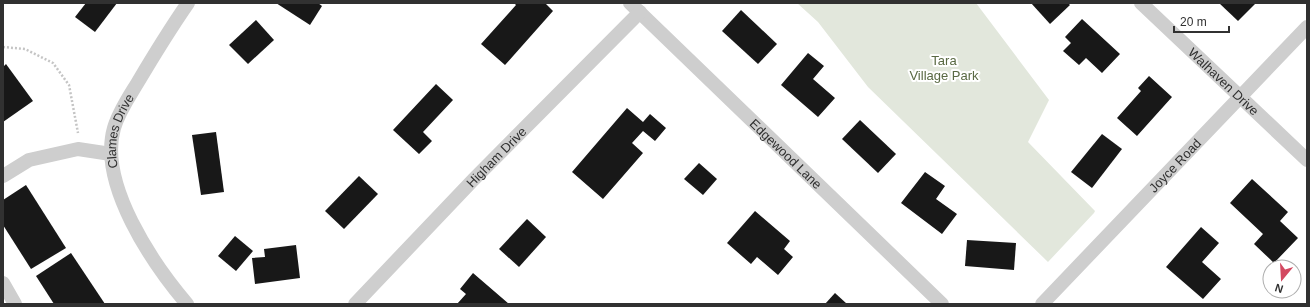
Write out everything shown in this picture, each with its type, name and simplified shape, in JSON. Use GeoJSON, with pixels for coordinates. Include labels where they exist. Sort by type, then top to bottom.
{"type":"FeatureCollection","features":[{"type":"Feature","properties":{"kind":"street","name":"Clames Drive"},"geometry":{"type":"LineString","coordinates":[[187,304],[166,279],[144,246],[128,214],[117,184],[112,154],[114,128],[120,113],[188,3]]}},
{"type":"Feature","properties":{"kind":"street","name":"Walhaven Drive"},"geometry":{"type":"LineString","coordinates":[[1141,3],[1307,160]]}},
{"type":"Feature","properties":{"kind":"street","name":"Higham Drive"},"geometry":{"type":"LineString","coordinates":[[356,304],[635,8]]}},
{"type":"Feature","properties":{"kind":"street","name":"Edgewood Lane"},"geometry":{"type":"LineString","coordinates":[[635,8],[942,304]]}},
{"type":"Feature","properties":{"kind":"street","name":"Joyce Road"},"geometry":{"type":"LineString","coordinates":[[1042,304],[1307,27]]}},
{"type":"Feature","properties":{"kind":"street"},"geometry":{"type":"LineString","coordinates":[[3,176],[30,160],[78,149],[112,154]]}},
{"type":"Feature","properties":{"kind":"street"},"geometry":{"type":"LineString","coordinates":[[3,283],[16,304]]}},
{"type":"Feature","properties":{"kind":"path"},"geometry":{"type":"LineString","coordinates":[[3,47],[25,49],[53,63],[69,85],[78,128],[78,149]]}},
{"type":"Feature","properties":{"kind":"green space","name":"Tara Village Park"},"geometry":{"type":"Polygon","coordinates":[[[797,3],[976,3],[1049,100],[1028,142],[1095,211],[1094,213],[1048,262],[868,87],[818,22],[797,3]]]}},
{"type":"Feature","properties":{"kind":"building"},"geometry":{"type":"Polygon","coordinates":[[[86,3],[117,3],[95,32],[75,17],[86,3]]]}},
{"type":"Feature","properties":{"kind":"building"},"geometry":{"type":"Polygon","coordinates":[[[276,3],[318,3],[322,6],[310,25],[276,3]]]}},
{"type":"Feature","properties":{"kind":"building"},"geometry":{"type":"Polygon","coordinates":[[[514,3],[545,3],[553,11],[505,65],[481,44],[516,5],[514,3]]]}},
{"type":"Feature","properties":{"kind":"building"},"geometry":{"type":"Polygon","coordinates":[[[1031,3],[1068,3],[1070,5],[1050,24],[1031,3]]]}},
{"type":"Feature","properties":{"kind":"building"},"geometry":{"type":"Polygon","coordinates":[[[1219,3],[1256,3],[1238,21],[1219,3]]]}},
{"type":"Feature","properties":{"kind":"building"},"geometry":{"type":"Polygon","coordinates":[[[741,10],[777,44],[758,64],[722,31],[741,10]]]}},
{"type":"Feature","properties":{"kind":"building"},"geometry":{"type":"Polygon","coordinates":[[[1082,19],[1120,54],[1102,73],[1086,58],[1079,65],[1063,51],[1071,43],[1065,37],[1082,19]]]}},
{"type":"Feature","properties":{"kind":"building"},"geometry":{"type":"Polygon","coordinates":[[[256,20],[274,40],[248,64],[229,45],[256,20]]]}},
{"type":"Feature","properties":{"kind":"building"},"geometry":{"type":"Polygon","coordinates":[[[808,53],[824,66],[813,79],[835,98],[818,117],[781,85],[808,53]]]}},
{"type":"Feature","properties":{"kind":"building"},"geometry":{"type":"Polygon","coordinates":[[[6,64],[33,101],[3,122],[3,67],[6,64]]]}},
{"type":"Feature","properties":{"kind":"building"},"geometry":{"type":"Polygon","coordinates":[[[1149,76],[1172,97],[1137,136],[1117,118],[1141,91],[1138,88],[1149,76]]]}},
{"type":"Feature","properties":{"kind":"building"},"geometry":{"type":"Polygon","coordinates":[[[436,84],[453,100],[423,132],[432,141],[419,154],[393,130],[436,84]]]}},
{"type":"Feature","properties":{"kind":"building"},"geometry":{"type":"Polygon","coordinates":[[[627,108],[643,122],[650,114],[666,128],[655,141],[643,131],[632,143],[643,153],[603,199],[572,172],[627,108]]]}},
{"type":"Feature","properties":{"kind":"building"},"geometry":{"type":"Polygon","coordinates":[[[860,120],[896,154],[878,173],[842,139],[860,120]]]}},
{"type":"Feature","properties":{"kind":"building"},"geometry":{"type":"Polygon","coordinates":[[[216,132],[224,192],[201,195],[192,135],[216,132]]]}},
{"type":"Feature","properties":{"kind":"building"},"geometry":{"type":"Polygon","coordinates":[[[1102,134],[1122,149],[1092,188],[1071,172],[1102,134]]]}},
{"type":"Feature","properties":{"kind":"building"},"geometry":{"type":"Polygon","coordinates":[[[699,163],[717,179],[703,195],[684,179],[699,163]]]}},
{"type":"Feature","properties":{"kind":"building"},"geometry":{"type":"Polygon","coordinates":[[[925,172],[945,186],[936,199],[957,214],[942,234],[901,203],[925,172]]]}},
{"type":"Feature","properties":{"kind":"building"},"geometry":{"type":"Polygon","coordinates":[[[359,176],[378,194],[344,229],[325,211],[359,176]]]}},
{"type":"Feature","properties":{"kind":"building"},"geometry":{"type":"Polygon","coordinates":[[[1252,179],[1288,212],[1280,221],[1298,238],[1278,259],[1270,259],[1254,244],[1263,234],[1230,203],[1252,179]]]}},
{"type":"Feature","properties":{"kind":"building"},"geometry":{"type":"Polygon","coordinates":[[[26,185],[66,248],[31,269],[3,225],[3,200],[26,185]]]}},
{"type":"Feature","properties":{"kind":"building"},"geometry":{"type":"Polygon","coordinates":[[[755,211],[790,241],[784,249],[793,257],[778,275],[757,257],[751,264],[727,243],[755,211]]]}},
{"type":"Feature","properties":{"kind":"building"},"geometry":{"type":"Polygon","coordinates":[[[527,219],[546,237],[519,267],[499,249],[527,219]]]}},
{"type":"Feature","properties":{"kind":"building"},"geometry":{"type":"Polygon","coordinates":[[[1201,227],[1219,243],[1202,262],[1221,279],[1203,299],[1166,267],[1201,227]]]}},
{"type":"Feature","properties":{"kind":"building"},"geometry":{"type":"Polygon","coordinates":[[[235,236],[253,251],[236,271],[218,256],[235,236]]]}},
{"type":"Feature","properties":{"kind":"building"},"geometry":{"type":"Polygon","coordinates":[[[967,240],[1016,243],[1014,270],[965,266],[967,240]]]}},
{"type":"Feature","properties":{"kind":"building"},"geometry":{"type":"Polygon","coordinates":[[[296,245],[300,278],[255,284],[252,258],[265,257],[264,249],[296,245]]]}},
{"type":"Feature","properties":{"kind":"building"},"geometry":{"type":"Polygon","coordinates":[[[71,253],[105,304],[54,304],[36,276],[71,253]]]}},
{"type":"Feature","properties":{"kind":"building"},"geometry":{"type":"Polygon","coordinates":[[[473,273],[509,304],[457,304],[466,294],[460,289],[473,273]]]}},
{"type":"Feature","properties":{"kind":"building"},"geometry":{"type":"Polygon","coordinates":[[[835,293],[847,304],[825,304],[835,293]]]}}]}
